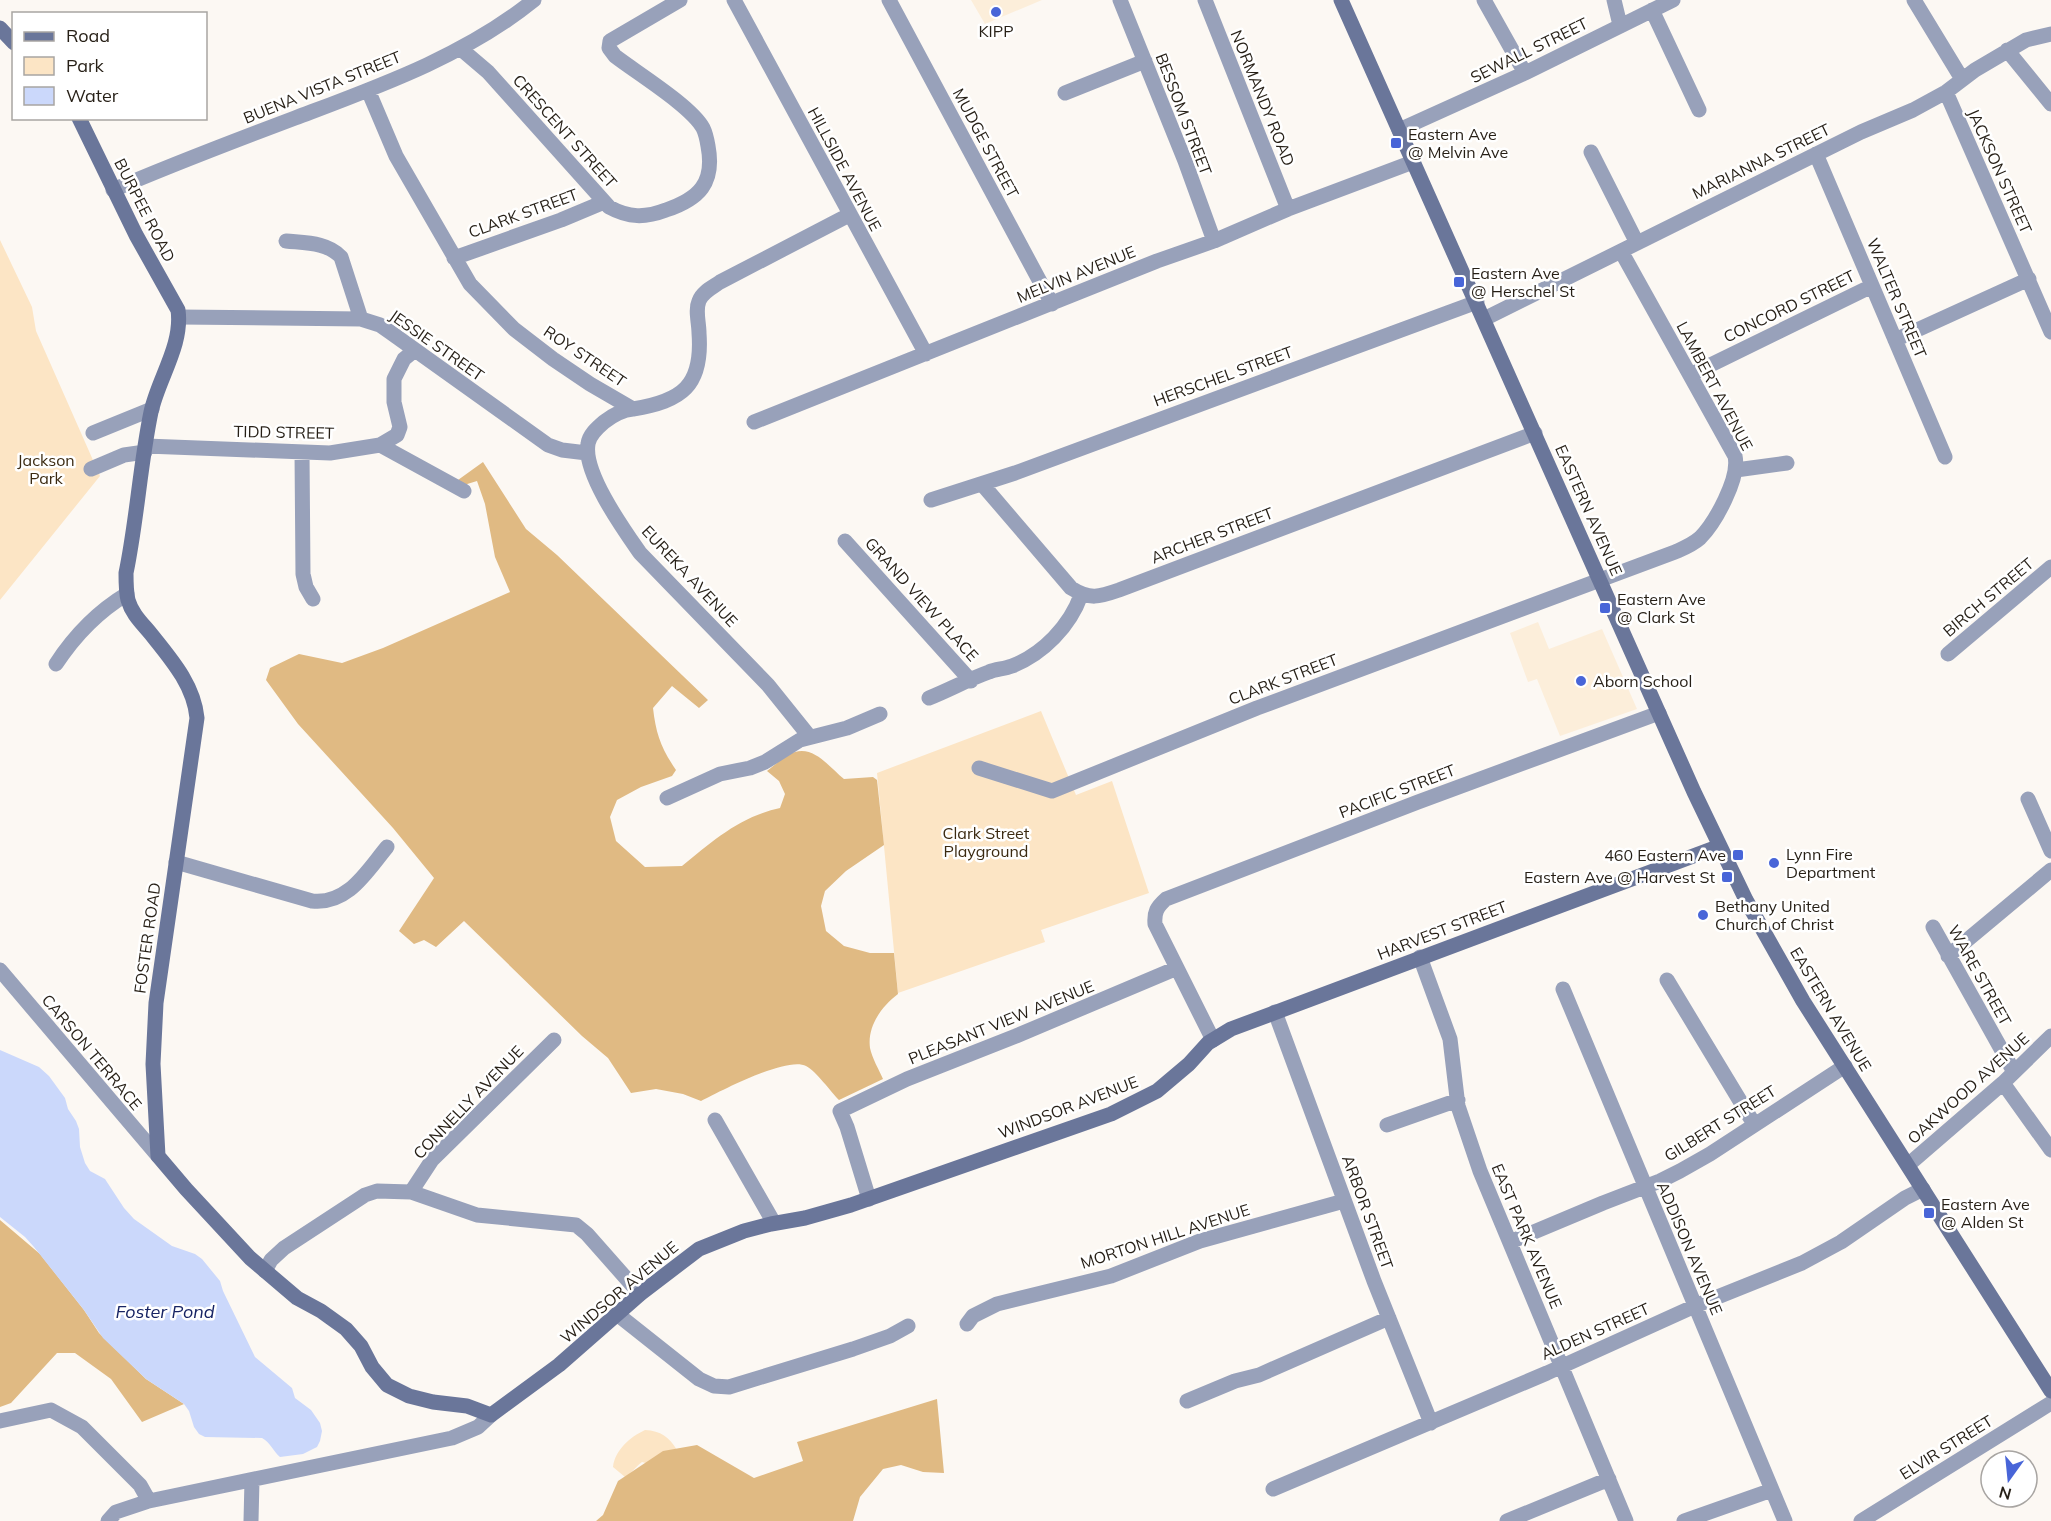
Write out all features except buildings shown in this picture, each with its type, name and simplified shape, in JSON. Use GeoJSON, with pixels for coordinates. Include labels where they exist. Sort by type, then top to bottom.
{"type":"FeatureCollection","features":[{"type":"Feature","properties":{"kind":"street","name":"BUENA VISTA STREET"},"geometry":{"type":"LineString","coordinates":[[113,190],[368,90],[461,49],[534,0]]}},
{"type":"Feature","properties":{"kind":"street","name":"CRESCENT STREET"},"geometry":{"type":"LineString","coordinates":[[461,49],[488,72],[604,202],[619,213],[645,217],[686,203],[701,189],[707,178],[709,155],[704,131],[694,116],[615,56],[609,48],[610,41],[680,0]]}},
{"type":"Feature","properties":{"kind":"street","name":"HILLSIDE AVENUE"},"geometry":{"type":"LineString","coordinates":[[734,0],[926,354]]}},
{"type":"Feature","properties":{"kind":"street","name":"MUDGE STREET"},"geometry":{"type":"LineString","coordinates":[[889,0],[1052,304]]}},
{"type":"Feature","properties":{"kind":"street","name":"BESSOM STREET"},"geometry":{"type":"LineString","coordinates":[[1120,0],[1214,241]]}},
{"type":"Feature","properties":{"kind":"street","name":"NORMANDY ROAD"},"geometry":{"type":"LineString","coordinates":[[1205,0],[1288,209]]}},
{"type":"Feature","properties":{"kind":"street","name":"EASTERN AVENUE"},"geometry":{"type":"LineString","coordinates":[[1341,0],[1659,713],[1746,900],[1845,1066],[2051,1391]]}},
{"type":"Feature","properties":{"kind":"street"},"geometry":{"type":"LineString","coordinates":[[1485,0],[1525,73]]}},
{"type":"Feature","properties":{"kind":"street"},"geometry":{"type":"LineString","coordinates":[[1614,0],[1620,26]]}},
{"type":"Feature","properties":{"kind":"street","name":"SEWALL STREET"},"geometry":{"type":"LineString","coordinates":[[1399,130],[1525,73],[1673,0]]}},
{"type":"Feature","properties":{"kind":"street"},"geometry":{"type":"LineString","coordinates":[[1914,0],[1962,79]]}},
{"type":"Feature","properties":{"kind":"street"},"geometry":{"type":"LineString","coordinates":[[1652,10],[1699,110]]}},
{"type":"Feature","properties":{"kind":"street"},"geometry":{"type":"LineString","coordinates":[[0,28],[12,40]]}},
{"type":"Feature","properties":{"kind":"street","name":"MARIANNA STREET"},"geometry":{"type":"LineString","coordinates":[[1484,319],[1816,154],[1913,110],[1946,92],[2007,50],[2026,40],[2051,34]]}},
{"type":"Feature","properties":{"kind":"street"},"geometry":{"type":"LineString","coordinates":[[2007,50],[2051,104]]}},
{"type":"Feature","properties":{"kind":"street"},"geometry":{"type":"LineString","coordinates":[[1065,93],[1145,61]]}},
{"type":"Feature","properties":{"kind":"street","name":"ROY STREET"},"geometry":{"type":"LineString","coordinates":[[368,90],[396,156],[470,284],[514,329],[590,384],[633,409],[669,401],[678,395],[691,380],[699,360],[698,301],[704,294],[720,282],[849,215]]}},
{"type":"Feature","properties":{"kind":"street","name":"JACKSON STREET"},"geometry":{"type":"LineString","coordinates":[[1946,92],[2051,332]]}},
{"type":"Feature","properties":{"kind":"street","name":"BURPEE ROAD"},"geometry":{"type":"LineString","coordinates":[[80,120],[136,236],[178,310],[179,316]]}},
{"type":"Feature","properties":{"kind":"street"},"geometry":{"type":"LineString","coordinates":[[1592,152],[1637,243]]}},
{"type":"Feature","properties":{"kind":"street","name":"WALTER STREET"},"geometry":{"type":"LineString","coordinates":[[1816,154],[1945,457]]}},
{"type":"Feature","properties":{"kind":"street","name":"MELVIN AVENUE"},"geometry":{"type":"LineString","coordinates":[[754,422],[1157,261],[1214,241],[1288,209],[1413,162]]}},
{"type":"Feature","properties":{"kind":"street","name":"CLARK STREET"},"geometry":{"type":"LineString","coordinates":[[454,258],[561,220],[604,202]]}},
{"type":"Feature","properties":{"kind":"street"},"geometry":{"type":"LineString","coordinates":[[286,241],[327,246],[334,249],[341,257],[361,318]]}},
{"type":"Feature","properties":{"kind":"street","name":"LAMBERT AVENUE"},"geometry":{"type":"LineString","coordinates":[[1600,579],[1688,547],[1701,537],[1710,525],[1734,479],[1736,470],[1735,456],[1729,443],[1621,251]]}},
{"type":"Feature","properties":{"kind":"street"},"geometry":{"type":"LineString","coordinates":[[1895,340],[2028,279]]}},
{"type":"Feature","properties":{"kind":"street","name":"CONCORD STREET"},"geometry":{"type":"LineString","coordinates":[[1690,375],[1872,286]]}},
{"type":"Feature","properties":{"kind":"street","name":"HERSCHEL STREET"},"geometry":{"type":"LineString","coordinates":[[931,500],[1477,302]]}},
{"type":"Feature","properties":{"kind":"street","name":"JESSIE STREET"},"geometry":{"type":"LineString","coordinates":[[179,316],[361,318],[380,325],[548,446],[587,453]]}},
{"type":"Feature","properties":{"kind":"street","name":"FOSTER ROAD"},"geometry":{"type":"LineString","coordinates":[[158,1156],[153,1064],[155,1013],[195,730],[196,707],[184,679],[131,609],[127,594],[126,573],[152,409],[171,352],[179,316]]}},
{"type":"Feature","properties":{"kind":"street"},"geometry":{"type":"LineString","coordinates":[[380,445],[397,435],[400,427],[394,402],[394,379],[404,359],[415,350]]}},
{"type":"Feature","properties":{"kind":"street"},"geometry":{"type":"LineString","coordinates":[[93,433],[152,409]]}},
{"type":"Feature","properties":{"kind":"street"},"geometry":{"type":"LineString","coordinates":[[587,453],[591,434],[601,424],[614,415],[633,409]]}},
{"type":"Feature","properties":{"kind":"street","name":"ARCHER STREET"},"geometry":{"type":"LineString","coordinates":[[1081,595],[1091,597],[1112,592],[1535,433]]}},
{"type":"Feature","properties":{"kind":"street"},"geometry":{"type":"LineString","coordinates":[[380,445],[464,491]]}},
{"type":"Feature","properties":{"kind":"street","name":"TIDD STREET"},"geometry":{"type":"LineString","coordinates":[[90,469],[145,449],[330,453],[380,445]]}},
{"type":"Feature","properties":{"kind":"street"},"geometry":{"type":"LineString","coordinates":[[302,452],[303,574],[306,587],[313,598]]}},
{"type":"Feature","properties":{"kind":"street","name":"EUREKA AVENUE"},"geometry":{"type":"LineString","coordinates":[[587,453],[597,483],[640,553],[768,685],[809,736]]}},
{"type":"Feature","properties":{"kind":"street"},"geometry":{"type":"LineString","coordinates":[[1736,470],[1786,463]]}},
{"type":"Feature","properties":{"kind":"street"},"geometry":{"type":"LineString","coordinates":[[929,698],[988,672],[1009,667],[1033,655],[1069,622],[1081,595],[1068,585],[982,483]]}},
{"type":"Feature","properties":{"kind":"street","name":"GRAND VIEW PLACE"},"geometry":{"type":"LineString","coordinates":[[845,541],[970,681]]}},
{"type":"Feature","properties":{"kind":"street","name":"BIRCH STREET"},"geometry":{"type":"LineString","coordinates":[[1948,654],[2051,567]]}},
{"type":"Feature","properties":{"kind":"street","name":"CLARK STREET"},"geometry":{"type":"LineString","coordinates":[[979,768],[1052,790],[1257,708],[1600,579]]}},
{"type":"Feature","properties":{"kind":"street"},"geometry":{"type":"LineString","coordinates":[[56,664],[90,621],[127,594]]}},
{"type":"Feature","properties":{"kind":"street","name":"PACIFIC STREET"},"geometry":{"type":"LineString","coordinates":[[1177,968],[1155,924],[1155,913],[1159,905],[1174,896],[1418,802],[1659,713]]}},
{"type":"Feature","properties":{"kind":"street"},"geometry":{"type":"LineString","coordinates":[[667,798],[720,774],[750,768],[765,762],[809,736],[848,728],[880,714]]}},
{"type":"Feature","properties":{"kind":"street"},"geometry":{"type":"LineString","coordinates":[[2028,799],[2051,851]]}},
{"type":"Feature","properties":{"kind":"street","name":"HARVEST STREET"},"geometry":{"type":"LineString","coordinates":[[1214,1040],[1231,1029],[1275,1012],[1720,846]]}},
{"type":"Feature","properties":{"kind":"street"},"geometry":{"type":"LineString","coordinates":[[176,862],[312,901],[323,902],[340,897],[349,891],[387,847]]}},
{"type":"Feature","properties":{"kind":"street"},"geometry":{"type":"LineString","coordinates":[[1948,956],[2051,870]]}},
{"type":"Feature","properties":{"kind":"street","name":"WARE STREET"},"geometry":{"type":"LineString","coordinates":[[1933,927],[2014,1072]]}},
{"type":"Feature","properties":{"kind":"street","name":"EAST PARK AVENUE"},"geometry":{"type":"LineString","coordinates":[[1420,957],[1450,1039],[1462,1119],[1480,1172],[1626,1521]]}},
{"type":"Feature","properties":{"kind":"street"},"geometry":{"type":"LineString","coordinates":[[1177,968],[1214,1040]]}},
{"type":"Feature","properties":{"kind":"street","name":"PLEASANT VIEW AVENUE"},"geometry":{"type":"LineString","coordinates":[[869,1199],[840,1111],[907,1079],[1177,968]]}},
{"type":"Feature","properties":{"kind":"street","name":"CARSON TERRACE"},"geometry":{"type":"LineString","coordinates":[[0,970],[158,1156]]}},
{"type":"Feature","properties":{"kind":"street"},"geometry":{"type":"LineString","coordinates":[[1667,980],[1754,1124]]}},
{"type":"Feature","properties":{"kind":"street","name":"ADDISON AVENUE"},"geometry":{"type":"LineString","coordinates":[[1563,989],[1644,1188],[1696,1306],[1785,1521]]}},
{"type":"Feature","properties":{"kind":"street","name":"ARBOR STREET"},"geometry":{"type":"LineString","coordinates":[[1275,1012],[1344,1201],[1431,1423]]}},
{"type":"Feature","properties":{"kind":"street","name":"OAKWOOD AVENUE"},"geometry":{"type":"LineString","coordinates":[[1908,1165],[2003,1083],[2051,1036]]}},
{"type":"Feature","properties":{"kind":"street","name":"CONNELLY AVENUE"},"geometry":{"type":"LineString","coordinates":[[411,1192],[432,1160],[554,1040]]}},
{"type":"Feature","properties":{"kind":"street","name":"WINDSOR AVENUE"},"geometry":{"type":"LineString","coordinates":[[108,1521],[116,1512],[149,1502],[452,1438],[478,1427],[559,1365],[640,1294],[699,1249],[744,1231],[805,1218],[869,1199],[1111,1114],[1144,1099],[1168,1083],[1214,1040]]}},
{"type":"Feature","properties":{"kind":"street","name":"GILBERT STREET"},"geometry":{"type":"LineString","coordinates":[[1510,1242],[1644,1188],[1700,1159],[1845,1066]]}},
{"type":"Feature","properties":{"kind":"street"},"geometry":{"type":"LineString","coordinates":[[2003,1083],[2051,1150]]}},
{"type":"Feature","properties":{"kind":"street"},"geometry":{"type":"LineString","coordinates":[[1387,1125],[1458,1100]]}},
{"type":"Feature","properties":{"kind":"street"},"geometry":{"type":"LineString","coordinates":[[715,1120],[774,1223]]}},
{"type":"Feature","properties":{"kind":"street"},"geometry":{"type":"LineString","coordinates":[[158,1156],[194,1198],[265,1271],[297,1298],[338,1322],[361,1346],[381,1379],[396,1390],[433,1402],[467,1406],[491,1415]]}},
{"type":"Feature","properties":{"kind":"street","name":"ALDEN STREET"},"geometry":{"type":"LineString","coordinates":[[1273,1489],[1815,1257],[1923,1188]]}},
{"type":"Feature","properties":{"kind":"street"},"geometry":{"type":"LineString","coordinates":[[265,1271],[271,1260],[284,1248],[365,1196],[377,1191],[411,1192],[477,1215],[576,1225],[588,1234],[640,1294]]}},
{"type":"Feature","properties":{"kind":"street","name":"MORTON HILL AVENUE"},"geometry":{"type":"LineString","coordinates":[[967,1324],[973,1316],[997,1304],[1111,1276],[1200,1241],[1344,1201]]}},
{"type":"Feature","properties":{"kind":"street"},"geometry":{"type":"LineString","coordinates":[[617,1314],[699,1380],[714,1386],[729,1387],[853,1349],[891,1336],[908,1326]]}},
{"type":"Feature","properties":{"kind":"street"},"geometry":{"type":"LineString","coordinates":[[1187,1401],[1236,1381],[1259,1375],[1389,1318]]}},
{"type":"Feature","properties":{"kind":"street","name":"ELVIR STREET"},"geometry":{"type":"LineString","coordinates":[[1861,1521],[2051,1403]]}},
{"type":"Feature","properties":{"kind":"street"},"geometry":{"type":"LineString","coordinates":[[0,1421],[51,1410],[82,1427],[140,1485],[149,1502]]}},
{"type":"Feature","properties":{"kind":"street"},"geometry":{"type":"LineString","coordinates":[[1507,1521],[1609,1479]]}},
{"type":"Feature","properties":{"kind":"street"},"geometry":{"type":"LineString","coordinates":[[251,1521],[252,1480]]}},
{"type":"Feature","properties":{"kind":"street"},"geometry":{"type":"LineString","coordinates":[[1684,1521],[1772,1490]]}},
{"type":"Feature","properties":{"kind":"shaded area","name":"KIPP"},"geometry":{"type":"Polygon","coordinates":[[[971,0],[1042,0],[985,24],[971,0]]]}},
{"type":"Feature","properties":{"kind":"shaded area"},"geometry":{"type":"Polygon","coordinates":[[[483,462],[526,529],[557,555],[708,700],[699,708],[672,686],[653,708],[660,740],[676,770],[672,776],[641,787],[617,800],[610,817],[616,841],[645,867],[682,866],[739,824],[780,808],[785,794],[779,781],[767,771],[792,753],[802,751],[816,755],[844,779],[873,777],[877,780],[884,845],[846,871],[825,891],[821,906],[826,931],[844,946],[870,953],[894,953],[898,994],[886,1004],[877,1017],[870,1040],[872,1056],[883,1079],[839,1100],[810,1069],[797,1064],[754,1076],[701,1101],[683,1094],[656,1089],[631,1093],[608,1058],[582,1036],[464,921],[436,947],[424,940],[414,944],[399,931],[434,878],[393,828],[298,724],[266,680],[270,668],[299,654],[342,663],[383,648],[510,592],[495,557],[485,504],[477,481],[464,485],[458,480],[483,462]]]}},
{"type":"Feature","properties":{"kind":"shaded area","name":"Aborn School"},"geometry":{"type":"Polygon","coordinates":[[[1538,622],[1549,649],[1602,629],[1637,709],[1560,736],[1537,679],[1528,682],[1510,633],[1538,622]]]}},
{"type":"Feature","properties":{"kind":"shaded area"},"geometry":{"type":"Polygon","coordinates":[[[0,1220],[40,1254],[99,1333],[146,1379],[184,1404],[142,1422],[111,1379],[75,1353],[57,1353],[11,1403],[0,1407],[0,1220]]]}},
{"type":"Feature","properties":{"kind":"shaded area"},"geometry":{"type":"Polygon","coordinates":[[[937,1399],[944,1473],[923,1472],[901,1465],[883,1469],[860,1497],[853,1521],[596,1521],[603,1515],[618,1481],[663,1451],[697,1445],[754,1478],[803,1461],[797,1442],[937,1399]]]}},
{"type":"Feature","properties":{"kind":"green space","name":"Jackson Park"},"geometry":{"type":"Polygon","coordinates":[[[0,240],[32,307],[36,331],[100,476],[0,600],[0,240]]]}},
{"type":"Feature","properties":{"kind":"green space","name":"Clark Street Playground"},"geometry":{"type":"Polygon","coordinates":[[[1041,711],[1076,795],[1112,781],[1149,893],[1041,930],[1045,942],[898,993],[877,773],[1041,711]]]}},
{"type":"Feature","properties":{"kind":"green space"},"geometry":{"type":"Polygon","coordinates":[[[645,1430],[664,1436],[677,1450],[653,1465],[642,1462],[625,1477],[613,1467],[614,1461],[629,1440],[645,1430]]]}},
{"type":"Feature","properties":{"kind":"water","name":"Foster Pond"},"geometry":{"type":"Polygon","coordinates":[[[0,1050],[39,1067],[49,1076],[65,1098],[68,1109],[76,1121],[85,1163],[90,1171],[105,1179],[134,1219],[172,1246],[195,1254],[202,1259],[220,1281],[255,1357],[292,1388],[295,1398],[311,1410],[320,1423],[322,1431],[317,1447],[303,1454],[280,1457],[262,1438],[205,1437],[199,1434],[184,1404],[146,1379],[103,1338],[34,1247],[0,1217],[0,1050]]]}},
{"type":"Feature","properties":{"kind":"place","name":"KIPP"},"geometry":{"type":"Point","coordinates":[996,12]}},
{"type":"Feature","properties":{"kind":"place","name":"Eastern Ave @ Melvin Ave"},"geometry":{"type":"Point","coordinates":[1396,143]}},
{"type":"Feature","properties":{"kind":"place","name":"Eastern Ave @ Herschel St"},"geometry":{"type":"Point","coordinates":[1459,282]}},
{"type":"Feature","properties":{"kind":"place","name":"Eastern Ave @ Clark St"},"geometry":{"type":"Point","coordinates":[1605,608]}},
{"type":"Feature","properties":{"kind":"place","name":"Aborn School"},"geometry":{"type":"Point","coordinates":[1581,681]}},
{"type":"Feature","properties":{"kind":"place","name":"460 Eastern Ave"},"geometry":{"type":"Point","coordinates":[1738,855]}},
{"type":"Feature","properties":{"kind":"place","name":"Lynn Fire Department"},"geometry":{"type":"Point","coordinates":[1774,863]}},
{"type":"Feature","properties":{"kind":"place","name":"Eastern Ave @ Harvest St"},"geometry":{"type":"Point","coordinates":[1727,877]}},
{"type":"Feature","properties":{"kind":"place","name":"Bethany United Church of Christ"},"geometry":{"type":"Point","coordinates":[1703,915]}},
{"type":"Feature","properties":{"kind":"place","name":"Eastern Ave @ Alden St"},"geometry":{"type":"Point","coordinates":[1929,1213]}}]}
